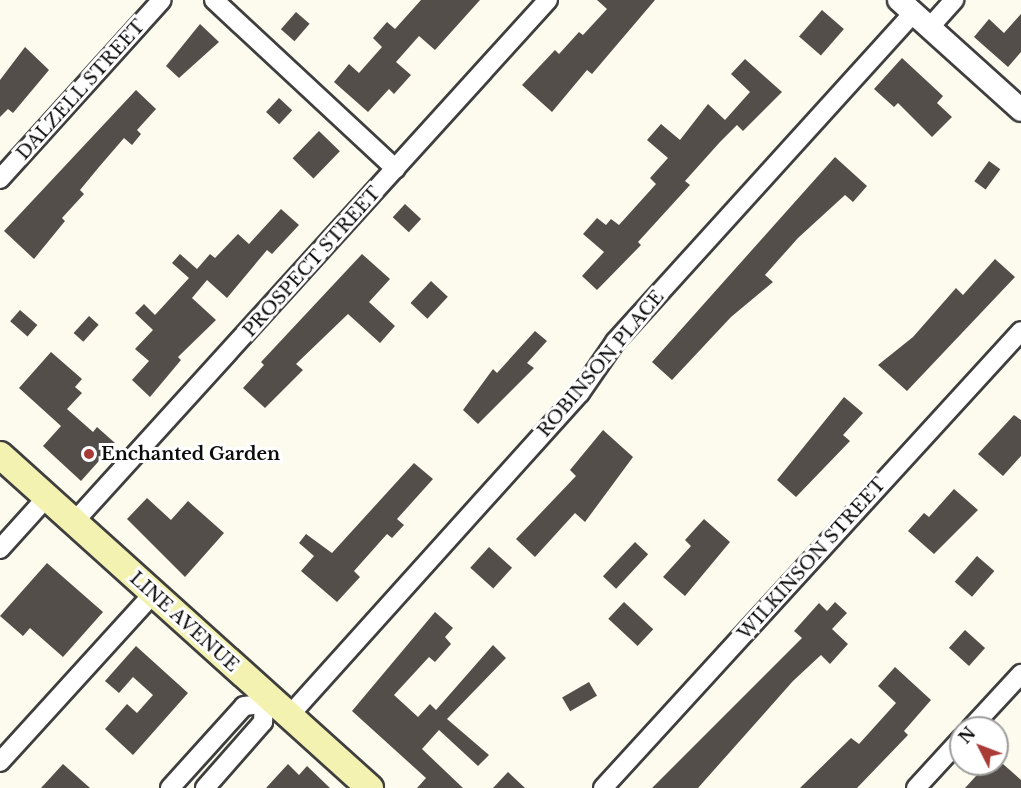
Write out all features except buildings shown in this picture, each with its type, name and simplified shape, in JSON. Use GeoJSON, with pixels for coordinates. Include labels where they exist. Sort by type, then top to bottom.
{"type":"FeatureCollection","features":[{"type":"Feature","properties":{"kind":"main road","name":"LINE AVENUE"},"geometry":{"type":"LineString","coordinates":[[0,455],[267,701],[289,716],[370,788]]}},
{"type":"Feature","properties":{"kind":"street","name":"DALZELL STREET"},"geometry":{"type":"LineString","coordinates":[[0,179],[162,0]]}},
{"type":"Feature","properties":{"kind":"street"},"geometry":{"type":"LineString","coordinates":[[214,0],[396,169]]}},
{"type":"Feature","properties":{"kind":"street","name":"PROSPECT STREET"},"geometry":{"type":"LineString","coordinates":[[74,522],[548,0]]}},
{"type":"Feature","properties":{"kind":"street","name":"ROBINSON PLACE"},"geometry":{"type":"LineString","coordinates":[[289,716],[580,393],[615,342],[914,13],[954,0]]}},
{"type":"Feature","properties":{"kind":"street"},"geometry":{"type":"LineString","coordinates":[[914,13],[1021,110]]}},
{"type":"Feature","properties":{"kind":"street","name":"WILKINSON STREET"},"geometry":{"type":"LineString","coordinates":[[603,788],[1021,331]]}},
{"type":"Feature","properties":{"kind":"street"},"geometry":{"type":"LineString","coordinates":[[0,549],[47,497]]}},
{"type":"Feature","properties":{"kind":"street"},"geometry":{"type":"LineString","coordinates":[[0,762],[152,595]]}},
{"type":"Feature","properties":{"kind":"street"},"geometry":{"type":"LineString","coordinates":[[982,716],[1021,674]]}},
{"type":"Feature","properties":{"kind":"street"},"geometry":{"type":"LineString","coordinates":[[170,788],[244,706],[267,701],[264,722],[205,788]]}},
{"type":"Feature","properties":{"kind":"street"},"geometry":{"type":"LineString","coordinates":[[916,788],[949,752]]}},
{"type":"Feature","properties":{"kind":"place","name":"Enchanted Garden"},"geometry":{"type":"Point","coordinates":[89,454]}}]}
